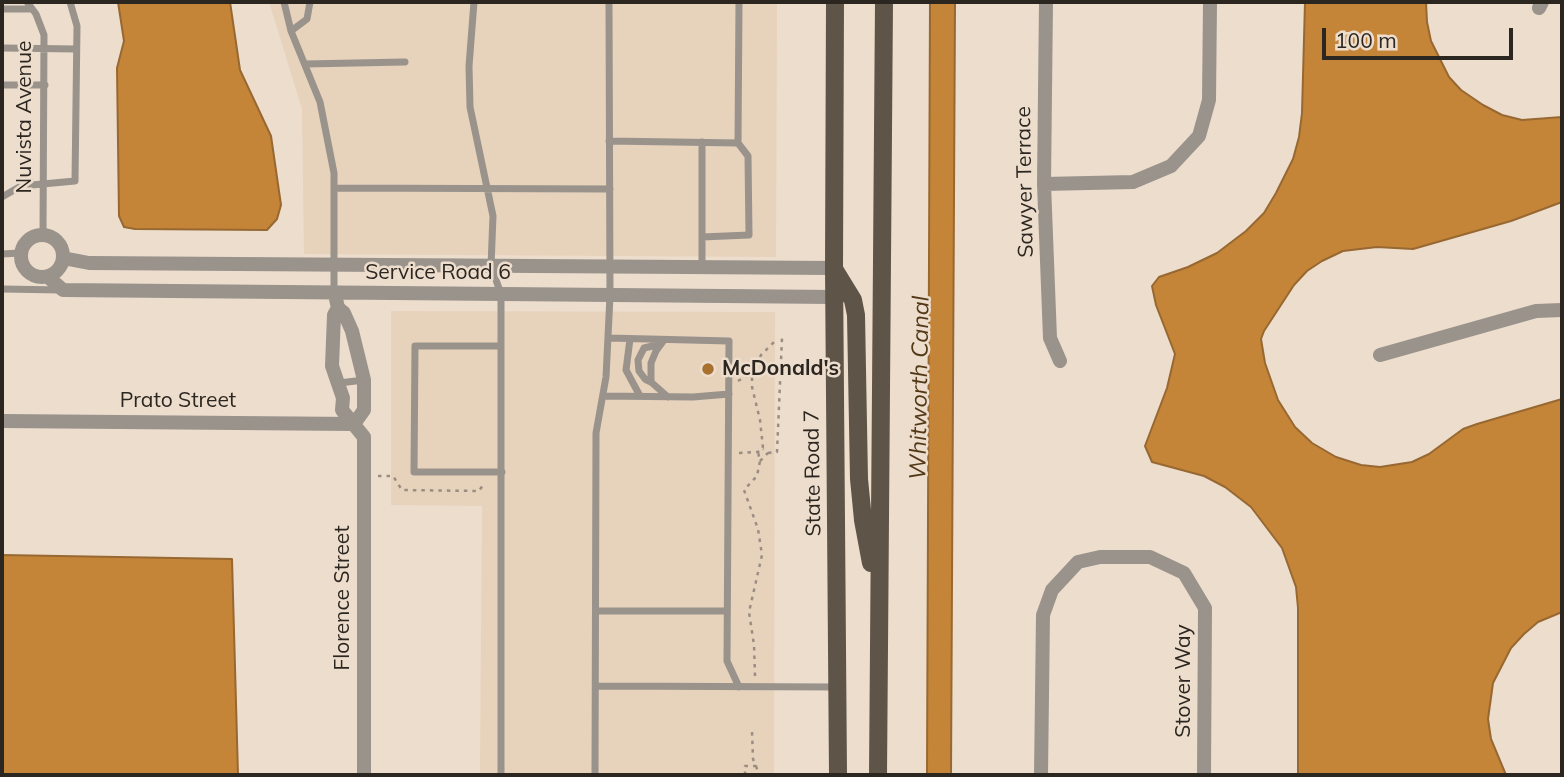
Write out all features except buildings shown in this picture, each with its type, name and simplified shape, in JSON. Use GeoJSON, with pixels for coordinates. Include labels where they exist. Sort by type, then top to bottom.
{"type":"FeatureCollection","features":[{"type":"Feature","properties":{"kind":"main road","name":"State Road 7"},"geometry":{"type":"LineString","coordinates":[[835,2],[834,297],[838,775]]}},
{"type":"Feature","properties":{"kind":"main road"},"geometry":{"type":"LineString","coordinates":[[878,775],[884,2]]}},
{"type":"Feature","properties":{"kind":"main road"},"geometry":{"type":"LineString","coordinates":[[834,268],[853,300],[856,315],[859,479],[863,520],[879,604]]}},
{"type":"Feature","properties":{"kind":"street","name":"Sawyer Terrace"},"geometry":{"type":"LineString","coordinates":[[1046,2],[1044,184],[1050,338],[1060,360]]}},
{"type":"Feature","properties":{"kind":"street"},"geometry":{"type":"LineString","coordinates":[[1044,184],[1133,182],[1171,166],[1199,136],[1209,100],[1210,2]]}},
{"type":"Feature","properties":{"kind":"street"},"geometry":{"type":"LineString","coordinates":[[43,235],[57,241],[62,248],[63,258],[61,266],[41,278],[27,271],[22,264],[20,253],[28,240],[43,235]]}},
{"type":"Feature","properties":{"kind":"street","name":"Service Road 6"},"geometry":{"type":"LineString","coordinates":[[63,258],[89,263],[834,268]]}},
{"type":"Feature","properties":{"kind":"street"},"geometry":{"type":"LineString","coordinates":[[48,276],[63,290]]}},
{"type":"Feature","properties":{"kind":"street","name":"Service Road 6"},"geometry":{"type":"LineString","coordinates":[[63,290],[336,301],[501,294],[834,297]]}},
{"type":"Feature","properties":{"kind":"street"},"geometry":{"type":"LineString","coordinates":[[336,301],[352,331],[364,380],[364,410],[354,424]]}},
{"type":"Feature","properties":{"kind":"street","name":"Florence Street"},"geometry":{"type":"LineString","coordinates":[[336,301],[332,366],[343,398],[342,410],[364,437],[364,775]]}},
{"type":"Feature","properties":{"kind":"street"},"geometry":{"type":"LineString","coordinates":[[1380,355],[1536,311],[1562,310]]}},
{"type":"Feature","properties":{"kind":"street","name":"Prato Street"},"geometry":{"type":"LineString","coordinates":[[2,421],[354,424]]}},
{"type":"Feature","properties":{"kind":"street","name":"Stover Way"},"geometry":{"type":"LineString","coordinates":[[1041,775],[1043,615],[1052,590],[1078,562],[1100,557],[1150,557],[1184,573],[1205,608],[1205,775]]}},
{"type":"Feature","properties":{"kind":"lane"},"geometry":{"type":"LineString","coordinates":[[2,197],[21,186],[75,181],[76,26],[70,2]]}},
{"type":"Feature","properties":{"kind":"lane"},"geometry":{"type":"LineString","coordinates":[[284,2],[291,31],[320,102],[334,173],[333,266],[336,301]]}},
{"type":"Feature","properties":{"kind":"lane"},"geometry":{"type":"LineString","coordinates":[[291,31],[307,19],[310,2]]}},
{"type":"Feature","properties":{"kind":"lane"},"geometry":{"type":"LineString","coordinates":[[474,2],[469,66],[470,107],[492,216],[491,266],[501,294],[501,775]]}},
{"type":"Feature","properties":{"kind":"lane"},"geometry":{"type":"LineString","coordinates":[[595,775],[596,433],[609,338],[610,296],[609,2]]}},
{"type":"Feature","properties":{"kind":"lane"},"geometry":{"type":"LineString","coordinates":[[702,237],[749,235],[748,156],[738,143],[739,2]]}},
{"type":"Feature","properties":{"kind":"lane"},"geometry":{"type":"LineString","coordinates":[[2,9],[30,5]]}},
{"type":"Feature","properties":{"kind":"lane","name":"Nuvista Avenue"},"geometry":{"type":"LineString","coordinates":[[30,5],[44,35],[43,235]]}},
{"type":"Feature","properties":{"kind":"lane"},"geometry":{"type":"LineString","coordinates":[[2,48],[76,49]]}},
{"type":"Feature","properties":{"kind":"lane"},"geometry":{"type":"LineString","coordinates":[[305,64],[405,62]]}},
{"type":"Feature","properties":{"kind":"lane"},"geometry":{"type":"LineString","coordinates":[[2,85],[45,85]]}},
{"type":"Feature","properties":{"kind":"lane"},"geometry":{"type":"LineString","coordinates":[[609,141],[738,143]]}},
{"type":"Feature","properties":{"kind":"lane"},"geometry":{"type":"LineString","coordinates":[[702,142],[702,267]]}},
{"type":"Feature","properties":{"kind":"lane"},"geometry":{"type":"LineString","coordinates":[[334,188],[610,189]]}},
{"type":"Feature","properties":{"kind":"lane"},"geometry":{"type":"LineString","coordinates":[[2,254],[20,253]]}},
{"type":"Feature","properties":{"kind":"lane"},"geometry":{"type":"LineString","coordinates":[[2,289],[63,290]]}},
{"type":"Feature","properties":{"kind":"lane"},"geometry":{"type":"LineString","coordinates":[[609,338],[663,342],[729,341],[727,661],[739,687]]}},
{"type":"Feature","properties":{"kind":"lane"},"geometry":{"type":"LineString","coordinates":[[630,339],[626,370],[640,396]]}},
{"type":"Feature","properties":{"kind":"lane"},"geometry":{"type":"LineString","coordinates":[[651,382],[651,363],[663,342]]}},
{"type":"Feature","properties":{"kind":"lane"},"geometry":{"type":"LineString","coordinates":[[663,342],[644,348],[638,360],[639,371],[669,397]]}},
{"type":"Feature","properties":{"kind":"lane"},"geometry":{"type":"LineString","coordinates":[[501,346],[415,346],[414,472],[502,472]]}},
{"type":"Feature","properties":{"kind":"lane"},"geometry":{"type":"LineString","coordinates":[[339,383],[364,380]]}},
{"type":"Feature","properties":{"kind":"lane"},"geometry":{"type":"LineString","coordinates":[[603,396],[729,394]]}},
{"type":"Feature","properties":{"kind":"lane"},"geometry":{"type":"LineString","coordinates":[[596,611],[726,611]]}},
{"type":"Feature","properties":{"kind":"lane"},"geometry":{"type":"LineString","coordinates":[[596,687],[839,687]]}},
{"type":"Feature","properties":{"kind":"path"},"geometry":{"type":"LineString","coordinates":[[777,339],[761,355],[752,373],[763,448],[768,453],[777,453],[782,338]]}},
{"type":"Feature","properties":{"kind":"path"},"geometry":{"type":"LineString","coordinates":[[735,383],[752,373]]}},
{"type":"Feature","properties":{"kind":"path"},"geometry":{"type":"LineString","coordinates":[[738,453],[758,452],[763,448]]}},
{"type":"Feature","properties":{"kind":"path"},"geometry":{"type":"LineString","coordinates":[[755,678],[749,612],[762,555],[758,529],[744,491],[757,476],[760,461],[758,452]]}},
{"type":"Feature","properties":{"kind":"path"},"geometry":{"type":"LineString","coordinates":[[760,461],[768,453]]}},
{"type":"Feature","properties":{"kind":"path"},"geometry":{"type":"LineString","coordinates":[[378,476],[393,477],[402,489],[479,491],[483,485]]}},
{"type":"Feature","properties":{"kind":"path"},"geometry":{"type":"LineString","coordinates":[[752,730],[753,759],[759,775]]}},
{"type":"Feature","properties":{"kind":"path"},"geometry":{"type":"LineString","coordinates":[[745,775],[745,766],[756,765]]}},
{"type":"Feature","properties":{"kind":"shaded area"},"geometry":{"type":"Polygon","coordinates":[[[118,2],[230,2],[240,70],[271,136],[281,205],[277,219],[267,230],[124,227],[119,216],[117,68],[124,41],[118,2]]]}},
{"type":"Feature","properties":{"kind":"shaded area"},"geometry":{"type":"Polygon","coordinates":[[[269,2],[777,2],[776,257],[304,254],[302,109],[269,2]]]}},
{"type":"Feature","properties":{"kind":"shaded area"},"geometry":{"type":"Polygon","coordinates":[[[930,2],[955,2],[951,775],[927,775],[930,2]]]}},
{"type":"Feature","properties":{"kind":"shaded area"},"geometry":{"type":"Polygon","coordinates":[[[1305,2],[1426,2],[1431,41],[1449,77],[1461,90],[1502,115],[1522,120],[1562,117],[1562,202],[1511,221],[1413,249],[1377,247],[1343,251],[1307,271],[1294,285],[1261,339],[1265,363],[1278,400],[1295,427],[1312,443],[1336,457],[1361,465],[1380,467],[1412,462],[1429,454],[1463,429],[1562,399],[1562,612],[1538,622],[1524,634],[1511,648],[1493,683],[1488,719],[1491,739],[1506,775],[1298,775],[1298,608],[1296,587],[1282,548],[1251,507],[1225,487],[1204,476],[1152,462],[1145,446],[1167,388],[1175,354],[1156,305],[1152,286],[1159,277],[1217,253],[1264,213],[1276,193],[1293,159],[1299,137],[1305,2]]]}},
{"type":"Feature","properties":{"kind":"shaded area"},"geometry":{"type":"Polygon","coordinates":[[[391,311],[775,312],[774,775],[480,775],[482,506],[391,505],[391,311]]]}},
{"type":"Feature","properties":{"kind":"shaded area"},"geometry":{"type":"Polygon","coordinates":[[[2,555],[232,559],[238,775],[2,775],[2,555]]]}},
{"type":"Feature","properties":{"kind":"place","name":"McDonald's"},"geometry":{"type":"Point","coordinates":[708,369]}},
{"type":"Feature","properties":{"kind":"water label","name":"Whitworth Canal"},"geometry":{"type":"Point","coordinates":[920,388]}}]}
